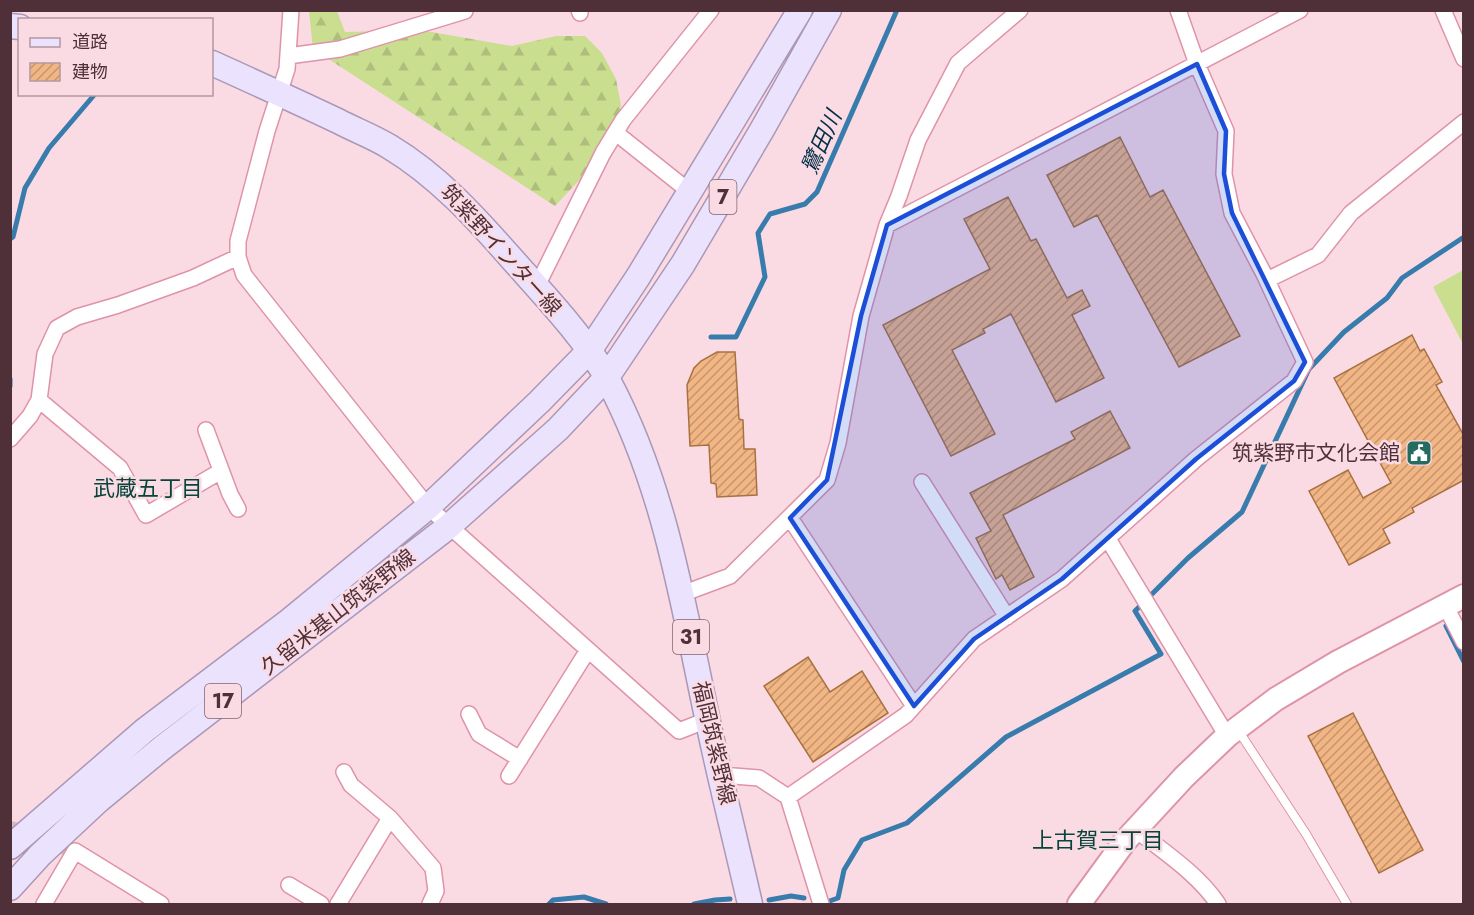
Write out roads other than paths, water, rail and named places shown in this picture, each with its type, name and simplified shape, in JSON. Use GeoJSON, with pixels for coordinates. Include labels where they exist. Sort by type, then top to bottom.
{"type":"FeatureCollection","features":[{"type":"Feature","properties":{"kind":"main road","name":"7"},"geometry":{"type":"LineString","coordinates":[[589,351],[690,192],[800,10]]}},
{"type":"Feature","properties":{"kind":"main road","name":"7"},"geometry":{"type":"LineString","coordinates":[[607,377],[683,264],[763,128],[828,10]]}},
{"type":"Feature","properties":{"kind":"main road","name":"筑紫野インター線"},"geometry":{"type":"LineString","coordinates":[[213,63],[390,147],[435,178],[473,215],[537,286],[607,377]]}},
{"type":"Feature","properties":{"kind":"main road","name":"久留米基山筑紫野線"},"geometry":{"type":"LineString","coordinates":[[10,847],[146,730],[289,621],[428,507],[539,402],[589,351]]}},
{"type":"Feature","properties":{"kind":"main road","name":"久留米基山筑紫野線"},"geometry":{"type":"LineString","coordinates":[[12,888],[40,855],[99,800],[448,527],[558,429],[607,377]]}},
{"type":"Feature","properties":{"kind":"main road","name":"福岡筑紫野線"},"geometry":{"type":"LineString","coordinates":[[607,377],[634,432],[657,496],[682,594],[707,720],[750,904]]}},
{"type":"Feature","properties":{"kind":"main road"},"geometry":{"type":"LineString","coordinates":[[1079,904],[1135,829],[1184,777],[1232,732],[1287,693],[1338,662],[1454,600]]}},
{"type":"Feature","properties":{"kind":"street"},"geometry":{"type":"LineString","coordinates":[[291,10],[287,69],[238,241],[238,257],[244,275],[428,507],[448,527],[679,731],[707,720]]}},
{"type":"Feature","properties":{"kind":"street"},"geometry":{"type":"LineString","coordinates":[[537,286],[603,153],[623,120],[711,10]]}},
{"type":"Feature","properties":{"kind":"street"},"geometry":{"type":"LineString","coordinates":[[682,594],[730,576],[826,480],[838,443],[861,316],[887,225],[900,196],[918,140],[958,63],[1020,10]]}},
{"type":"Feature","properties":{"kind":"street"},"geometry":{"type":"LineString","coordinates":[[788,797],[906,714],[974,639],[1062,579],[1196,459],[1294,381],[1305,362],[1267,280],[1232,213],[1224,174],[1226,131],[1197,64],[1178,10]]}},
{"type":"Feature","properties":{"kind":"street"},"geometry":{"type":"LineString","coordinates":[[887,225],[1300,10]]}},
{"type":"Feature","properties":{"kind":"street"},"geometry":{"type":"LineString","coordinates":[[1443,10],[1464,59]]}},
{"type":"Feature","properties":{"kind":"street"},"geometry":{"type":"LineString","coordinates":[[288,56],[340,50],[465,11]]}},
{"type":"Feature","properties":{"kind":"street"},"geometry":{"type":"LineString","coordinates":[[1267,280],[1317,255],[1351,213],[1464,122]]}},
{"type":"Feature","properties":{"kind":"street"},"geometry":{"type":"LineString","coordinates":[[616,133],[690,192]]}},
{"type":"Feature","properties":{"kind":"street"},"geometry":{"type":"LineString","coordinates":[[10,440],[30,416],[39,400],[45,354],[57,328],[77,317],[193,278],[238,257]]}},
{"type":"Feature","properties":{"kind":"street"},"geometry":{"type":"LineString","coordinates":[[39,400],[120,468],[146,515],[221,471]]}},
{"type":"Feature","properties":{"kind":"street"},"geometry":{"type":"LineString","coordinates":[[206,430],[238,509]]}},
{"type":"Feature","properties":{"kind":"street"},"geometry":{"type":"LineString","coordinates":[[922,482],[1006,617]]}},
{"type":"Feature","properties":{"kind":"street"},"geometry":{"type":"LineString","coordinates":[[790,518],[914,706]]}},
{"type":"Feature","properties":{"kind":"street"},"geometry":{"type":"LineString","coordinates":[[1108,539],[1232,732]]}},
{"type":"Feature","properties":{"kind":"street"},"geometry":{"type":"LineString","coordinates":[[1454,600],[1464,642]]}},
{"type":"Feature","properties":{"kind":"street"},"geometry":{"type":"LineString","coordinates":[[509,776],[588,650]]}},
{"type":"Feature","properties":{"kind":"street"},"geometry":{"type":"LineString","coordinates":[[470,714],[479,734],[520,759]]}},
{"type":"Feature","properties":{"kind":"street"},"geometry":{"type":"LineString","coordinates":[[344,772],[351,785],[390,818],[433,868],[436,891],[430,904]]}},
{"type":"Feature","properties":{"kind":"street"},"geometry":{"type":"LineString","coordinates":[[721,775],[759,778],[788,797],[821,904]]}},
{"type":"Feature","properties":{"kind":"street"},"geometry":{"type":"LineString","coordinates":[[338,904],[390,818]]}},
{"type":"Feature","properties":{"kind":"street"},"geometry":{"type":"LineString","coordinates":[[1135,829],[1179,864],[1210,893],[1218,904]]}},
{"type":"Feature","properties":{"kind":"street"},"geometry":{"type":"LineString","coordinates":[[44,904],[75,851],[161,904]]}},
{"type":"Feature","properties":{"kind":"street"},"geometry":{"type":"LineString","coordinates":[[289,885],[321,904]]}},
{"type":"Feature","properties":{"kind":"lane"},"geometry":{"type":"LineString","coordinates":[[1232,732],[1306,834],[1347,904]]}},
{"type":"Feature","properties":{"kind":"waterway","name":"鷺田川"},"geometry":{"type":"LineString","coordinates":[[711,337],[736,337],[765,277],[758,233],[770,214],[805,204],[817,192],[897,10]]}},
{"type":"Feature","properties":{"kind":"waterway","name":"鷺田川"},"geometry":{"type":"LineString","coordinates":[[10,239],[13,237],[25,188],[49,148],[93,96]]}},
{"type":"Feature","properties":{"kind":"waterway"},"geometry":{"type":"LineString","coordinates":[[827,902],[838,898],[844,870],[862,840],[907,823],[1006,737],[1161,654],[1135,611],[1188,558],[1242,512],[1309,369],[1344,332],[1387,298],[1402,278],[1464,237]]}},
{"type":"Feature","properties":{"kind":"waterway","name":"鷺田川"},"geometry":{"type":"LineString","coordinates":[[10,379],[10,386]]}},
{"type":"Feature","properties":{"kind":"waterway"},"geometry":{"type":"LineString","coordinates":[[1446,626],[1464,662]]}},
{"type":"Feature","properties":{"kind":"waterway"},"geometry":{"type":"LineString","coordinates":[[769,900],[791,896],[804,898]]}},
{"type":"Feature","properties":{"kind":"waterway"},"geometry":{"type":"LineString","coordinates":[[549,904],[553,900],[584,897],[606,904]]}},
{"type":"Feature","properties":{"kind":"waterway"},"geometry":{"type":"LineString","coordinates":[[694,904],[730,899]]}},
{"type":"Feature","properties":{"kind":"tunnel"},"geometry":{"type":"LineString","coordinates":[[10,828],[75,851]]}},
{"type":"Feature","properties":{"kind":"place","name":"筑紫野市文化会館"},"geometry":{"type":"Point","coordinates":[1419,453]}},
{"type":"Feature","properties":{"kind":"district","name":"武蔵五丁目"},"geometry":{"type":"Point","coordinates":[148,488]}},
{"type":"Feature","properties":{"kind":"district","name":"上古賀三丁目"},"geometry":{"type":"Point","coordinates":[1098,840]}}]}
